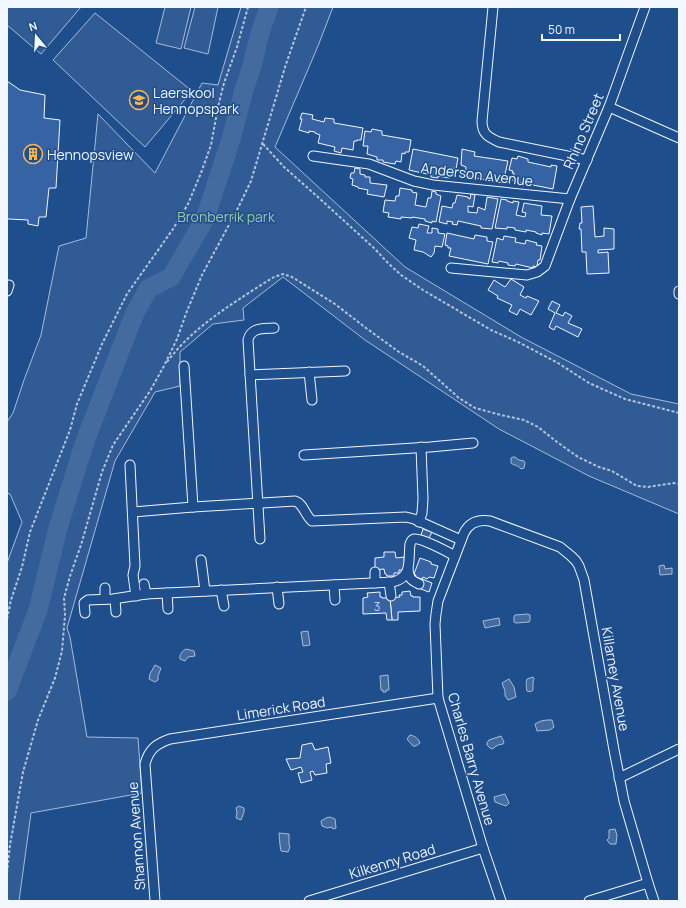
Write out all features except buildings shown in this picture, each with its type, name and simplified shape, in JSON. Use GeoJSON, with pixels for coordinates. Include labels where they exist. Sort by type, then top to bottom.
{"type":"FeatureCollection","features":[{"type":"Feature","properties":{"kind":"street"},"geometry":{"type":"LineString","coordinates":[[493,7],[482,121],[483,131],[491,139],[499,142],[587,160]]}},
{"type":"Feature","properties":{"kind":"street","name":"Rhino Street"},"geometry":{"type":"LineString","coordinates":[[451,268],[527,275],[537,272],[545,266],[570,199],[609,107],[645,7]]}},
{"type":"Feature","properties":{"kind":"street"},"geometry":{"type":"LineString","coordinates":[[609,107],[679,138]]}},
{"type":"Feature","properties":{"kind":"street","name":"Anderson Avenue"},"geometry":{"type":"LineString","coordinates":[[313,156],[369,164],[414,181],[433,185],[570,199]]}},
{"type":"Feature","properties":{"kind":"street"},"geometry":{"type":"LineString","coordinates":[[260,539],[248,340],[249,336],[255,330],[274,328]]}},
{"type":"Feature","properties":{"kind":"street"},"geometry":{"type":"LineString","coordinates":[[184,366],[193,507]]}},
{"type":"Feature","properties":{"kind":"street"},"geometry":{"type":"LineString","coordinates":[[250,375],[345,371]]}},
{"type":"Feature","properties":{"kind":"street"},"geometry":{"type":"LineString","coordinates":[[309,372],[312,400]]}},
{"type":"Feature","properties":{"kind":"street"},"geometry":{"type":"LineString","coordinates":[[304,456],[473,443]]}},
{"type":"Feature","properties":{"kind":"street"},"geometry":{"type":"LineString","coordinates":[[416,520],[422,513],[423,499],[421,447]]}},
{"type":"Feature","properties":{"kind":"street"},"geometry":{"type":"LineString","coordinates":[[130,465],[135,566],[133,575],[136,596]]}},
{"type":"Feature","properties":{"kind":"street"},"geometry":{"type":"LineString","coordinates":[[133,512],[295,501],[301,504],[306,515],[312,520],[406,517],[461,540]]}},
{"type":"Feature","properties":{"kind":"street","name":"Charles Barry Avenue"},"geometry":{"type":"LineString","coordinates":[[485,520],[476,522],[469,526],[464,533],[438,601],[436,614],[438,698],[483,848],[501,901]]}},
{"type":"Feature","properties":{"kind":"street","name":"Killarney Avenue"},"geometry":{"type":"LineString","coordinates":[[485,520],[560,547],[571,556],[579,566],[584,580],[624,801],[654,901]]}},
{"type":"Feature","properties":{"kind":"street"},"geometry":{"type":"LineString","coordinates":[[414,530],[410,544],[408,570],[409,577],[419,584]]}},
{"type":"Feature","properties":{"kind":"street"},"geometry":{"type":"LineString","coordinates":[[411,541],[419,539],[455,556]]}},
{"type":"Feature","properties":{"kind":"street"},"geometry":{"type":"LineString","coordinates":[[201,560],[213,588],[224,606]]}},
{"type":"Feature","properties":{"kind":"street"},"geometry":{"type":"LineString","coordinates":[[85,613],[84,603],[88,600],[115,599],[146,594],[167,593],[191,587],[265,588],[389,582],[397,581],[402,578],[407,574],[408,570]]}},
{"type":"Feature","properties":{"kind":"street"},"geometry":{"type":"LineString","coordinates":[[375,572],[375,583]]}},
{"type":"Feature","properties":{"kind":"street"},"geometry":{"type":"LineString","coordinates":[[319,576],[320,585]]}},
{"type":"Feature","properties":{"kind":"street"},"geometry":{"type":"LineString","coordinates":[[264,578],[265,588]]}},
{"type":"Feature","properties":{"kind":"street"},"geometry":{"type":"LineString","coordinates":[[389,582],[390,596]]}},
{"type":"Feature","properties":{"kind":"street"},"geometry":{"type":"LineString","coordinates":[[144,584],[146,594]]}},
{"type":"Feature","properties":{"kind":"street"},"geometry":{"type":"LineString","coordinates":[[334,585],[335,600]]}},
{"type":"Feature","properties":{"kind":"street"},"geometry":{"type":"LineString","coordinates":[[277,587],[279,604]]}},
{"type":"Feature","properties":{"kind":"street"},"geometry":{"type":"LineString","coordinates":[[105,588],[105,599]]}},
{"type":"Feature","properties":{"kind":"street"},"geometry":{"type":"LineString","coordinates":[[167,593],[168,608]]}},
{"type":"Feature","properties":{"kind":"street"},"geometry":{"type":"LineString","coordinates":[[115,599],[116,612]]}},
{"type":"Feature","properties":{"kind":"street","name":"Limerick Road"},"geometry":{"type":"LineString","coordinates":[[145,769],[146,759],[152,749],[161,742],[170,739],[438,698]]}},
{"type":"Feature","properties":{"kind":"street"},"geometry":{"type":"LineString","coordinates":[[619,778],[679,749]]}},
{"type":"Feature","properties":{"kind":"street","name":"Shannon Avenue"},"geometry":{"type":"LineString","coordinates":[[145,769],[155,901]]}},
{"type":"Feature","properties":{"kind":"street","name":"Kilkenny Road"},"geometry":{"type":"LineString","coordinates":[[309,901],[483,848]]}},
{"type":"Feature","properties":{"kind":"street"},"geometry":{"type":"LineString","coordinates":[[589,901],[648,883]]}},
{"type":"Feature","properties":{"kind":"path"},"geometry":{"type":"LineString","coordinates":[[7,619],[22,567],[30,532],[70,430],[77,404],[102,344],[127,294],[173,230],[188,204],[198,180],[211,145],[224,83],[237,47],[248,7]]}},
{"type":"Feature","properties":{"kind":"path"},"geometry":{"type":"LineString","coordinates":[[7,873],[10,845],[23,772],[38,720],[55,678],[62,651],[65,615],[64,598],[102,472],[113,445],[150,391],[164,366],[202,275],[251,181],[286,64],[306,7]]}},
{"type":"Feature","properties":{"kind":"path"},"geometry":{"type":"LineString","coordinates":[[263,144],[284,167],[375,248],[401,275],[423,290],[491,330],[558,363],[589,384],[625,399],[679,413]]}},
{"type":"Feature","properties":{"kind":"path"},"geometry":{"type":"LineString","coordinates":[[164,366],[187,338],[208,321],[274,277],[283,274],[292,277],[335,304],[399,352],[423,366],[459,398],[475,408],[524,420],[538,427],[578,457],[598,467],[612,471],[637,486],[648,487],[679,484]]}},
{"type":"Feature","properties":{"kind":"shaded area"},"geometry":{"type":"Polygon","coordinates":[[[7,7],[81,7],[41,54],[7,25],[7,7]]]}},
{"type":"Feature","properties":{"kind":"shaded area"},"geometry":{"type":"Polygon","coordinates":[[[165,7],[191,7],[181,49],[156,43],[165,7]]]}},
{"type":"Feature","properties":{"kind":"shaded area"},"geometry":{"type":"Polygon","coordinates":[[[195,7],[218,7],[208,54],[184,48],[195,7]]]}},
{"type":"Feature","properties":{"kind":"shaded area","name":"Bronberrik park"},"geometry":{"type":"Polygon","coordinates":[[[241,7],[333,7],[275,147],[405,267],[521,337],[631,394],[679,404],[679,514],[589,476],[499,429],[365,340],[283,277],[243,308],[244,320],[213,324],[180,352],[180,386],[155,392],[115,461],[67,628],[70,637],[87,737],[138,738],[142,793],[31,813],[19,901],[7,901],[7,563],[22,522],[10,494],[7,493],[7,422],[13,413],[41,335],[59,246],[86,238],[98,114],[155,173],[202,83],[218,85],[241,7]]]}},
{"type":"Feature","properties":{"kind":"shaded area"},"geometry":{"type":"Polygon","coordinates":[[[95,13],[192,91],[145,147],[53,60],[95,13]]]}},
{"type":"Feature","properties":{"kind":"shaded area"},"geometry":{"type":"Polygon","coordinates":[[[513,457],[524,461],[524,468],[521,469],[511,463],[511,458],[513,457]]]}},
{"type":"Feature","properties":{"kind":"shaded area"},"geometry":{"type":"Polygon","coordinates":[[[664,565],[665,569],[672,568],[672,574],[660,575],[659,566],[664,565]]]}},
{"type":"Feature","properties":{"kind":"shaded area"},"geometry":{"type":"Polygon","coordinates":[[[515,615],[530,615],[529,622],[514,622],[515,615]]]}},
{"type":"Feature","properties":{"kind":"shaded area"},"geometry":{"type":"Polygon","coordinates":[[[499,618],[500,625],[485,628],[483,621],[499,618]]]}},
{"type":"Feature","properties":{"kind":"shaded area"},"geometry":{"type":"Polygon","coordinates":[[[308,631],[310,645],[303,646],[301,632],[308,631]]]}},
{"type":"Feature","properties":{"kind":"shaded area"},"geometry":{"type":"Polygon","coordinates":[[[186,649],[194,651],[195,656],[188,657],[185,661],[180,658],[181,653],[186,649]]]}},
{"type":"Feature","properties":{"kind":"shaded area"},"geometry":{"type":"Polygon","coordinates":[[[155,665],[161,668],[158,680],[155,682],[149,679],[155,665]]]}},
{"type":"Feature","properties":{"kind":"shaded area"},"geometry":{"type":"Polygon","coordinates":[[[388,675],[389,690],[383,692],[383,690],[381,690],[380,676],[388,675]]]}},
{"type":"Feature","properties":{"kind":"shaded area"},"geometry":{"type":"Polygon","coordinates":[[[533,677],[533,690],[531,692],[527,691],[527,679],[533,677]]]}},
{"type":"Feature","properties":{"kind":"shaded area"},"geometry":{"type":"Polygon","coordinates":[[[509,679],[514,687],[516,697],[508,700],[505,696],[502,683],[509,679]]]}},
{"type":"Feature","properties":{"kind":"shaded area"},"geometry":{"type":"Polygon","coordinates":[[[552,720],[554,727],[550,730],[537,731],[535,724],[552,720]]]}},
{"type":"Feature","properties":{"kind":"shaded area"},"geometry":{"type":"Polygon","coordinates":[[[410,735],[416,738],[420,743],[413,746],[407,739],[410,735]]]}},
{"type":"Feature","properties":{"kind":"shaded area"},"geometry":{"type":"Polygon","coordinates":[[[501,736],[504,742],[503,744],[492,749],[487,745],[489,740],[501,736]]]}},
{"type":"Feature","properties":{"kind":"shaded area"},"geometry":{"type":"Polygon","coordinates":[[[505,794],[509,803],[506,806],[495,802],[494,797],[505,794]]]}},
{"type":"Feature","properties":{"kind":"shaded area"},"geometry":{"type":"Polygon","coordinates":[[[239,806],[244,808],[241,820],[236,818],[236,808],[239,806]]]}},
{"type":"Feature","properties":{"kind":"shaded area"},"geometry":{"type":"Polygon","coordinates":[[[330,817],[335,819],[336,828],[333,829],[332,827],[327,828],[322,826],[321,821],[330,817]]]}},
{"type":"Feature","properties":{"kind":"shaded area"},"geometry":{"type":"Polygon","coordinates":[[[615,829],[617,835],[616,844],[610,844],[607,840],[609,838],[609,830],[615,829]]]}},
{"type":"Feature","properties":{"kind":"shaded area"},"geometry":{"type":"Polygon","coordinates":[[[279,833],[289,834],[290,847],[288,852],[281,851],[279,833]]]}},
{"type":"Feature","properties":{"kind":"waterway"},"geometry":{"type":"LineString","coordinates":[[7,691],[38,610],[58,528],[85,441],[134,315],[148,289],[171,277],[205,219],[231,139],[260,33],[269,7]]}},
{"type":"Feature","properties":{"kind":"place","name":"Laerskool Hennopspark"},"geometry":{"type":"Point","coordinates":[139,100]}},
{"type":"Feature","properties":{"kind":"place","name":"Hennopsview"},"geometry":{"type":"Point","coordinates":[33,154]}}]}
